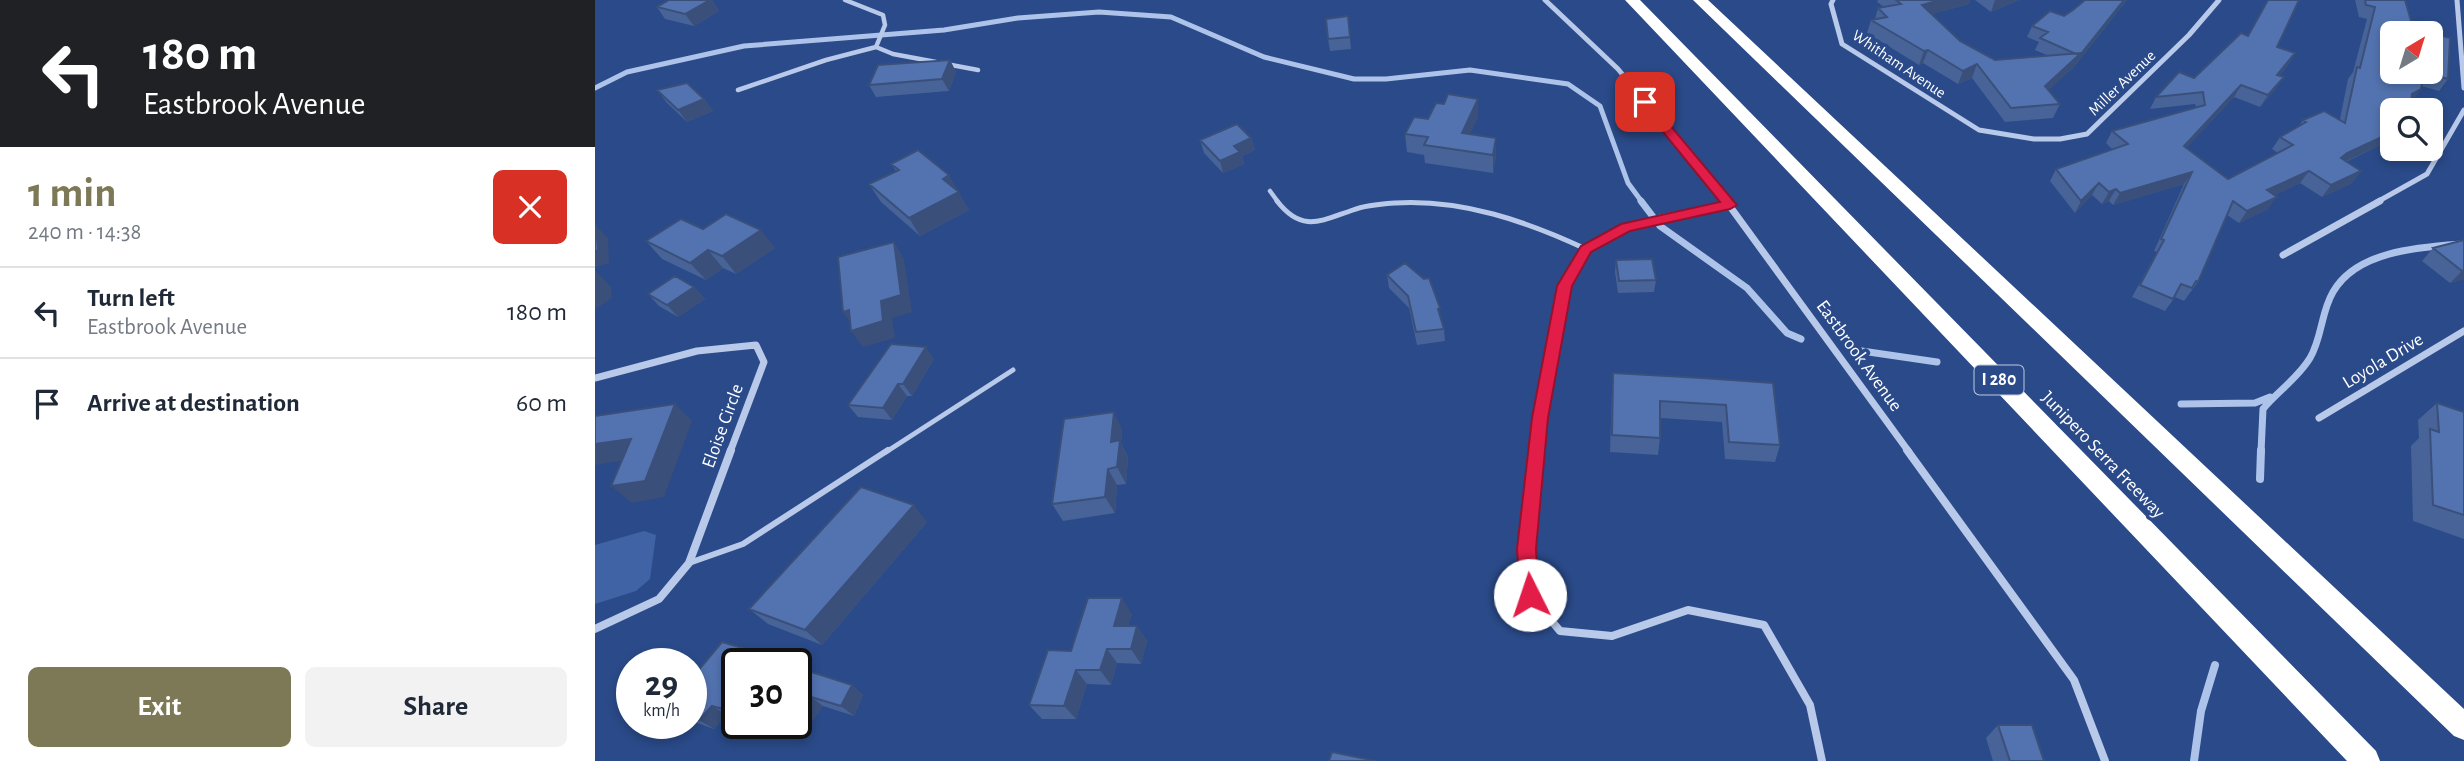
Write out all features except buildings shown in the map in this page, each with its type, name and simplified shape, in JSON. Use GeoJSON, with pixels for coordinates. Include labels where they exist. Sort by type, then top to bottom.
{"type":"FeatureCollection","features":[{"type":"Feature","properties":{"kind":"highway","name":"Junipero Serra Freeway"},"geometry":{"type":"LineString","coordinates":[[1632,0],[2366,761]]}},
{"type":"Feature","properties":{"kind":"highway"},"geometry":{"type":"LineString","coordinates":[[1700,0],[2464,727]]}},
{"type":"Feature","properties":{"kind":"street","name":"Eastbrook Avenue"},"geometry":{"type":"LineString","coordinates":[[1545,0],[1581,31],[1662,121],[1730,205],[2074,680],[2105,761]]}},
{"type":"Feature","properties":{"kind":"street","name":"Whitham Avenue"},"geometry":{"type":"LineString","coordinates":[[1833,0],[1831,4],[1842,44],[1979,130]]}},
{"type":"Feature","properties":{"kind":"street","name":"Miller Avenue"},"geometry":{"type":"LineString","coordinates":[[1979,130],[2033,139],[2060,139],[2087,134],[2189,35],[2219,0]]}},
{"type":"Feature","properties":{"kind":"street"},"geometry":{"type":"LineString","coordinates":[[2456,0],[2464,88]]}},
{"type":"Feature","properties":{"kind":"street"},"geometry":{"type":"LineString","coordinates":[[2283,255],[2427,174],[2464,110]]}},
{"type":"Feature","properties":{"kind":"street"},"geometry":{"type":"LineString","coordinates":[[1730,205],[1626,227],[1586,249],[1564,286],[1542,405],[1527,549],[1530,595],[1560,631],[1612,636],[1688,610],[1764,625],[1809,705],[1822,761]]}},
{"type":"Feature","properties":{"kind":"street","name":"Loyola Drive"},"geometry":{"type":"LineString","coordinates":[[2319,418],[2464,331]]}},
{"type":"Feature","properties":{"kind":"street","name":"Eloise Circle"},"geometry":{"type":"LineString","coordinates":[[595,377],[697,351],[755,345],[764,362],[689,563],[659,599],[595,629]]}},
{"type":"Feature","properties":{"kind":"lane"},"geometry":{"type":"LineString","coordinates":[[845,0],[883,15],[885,25],[876,47]]}},
{"type":"Feature","properties":{"kind":"lane"},"geometry":{"type":"LineString","coordinates":[[738,90],[825,60],[876,47],[893,54],[978,70]]}},
{"type":"Feature","properties":{"kind":"lane"},"geometry":{"type":"LineString","coordinates":[[1270,191],[1291,217],[1307,223],[1367,206],[1426,202],[1491,214],[1551,231],[1586,249]]}},
{"type":"Feature","properties":{"kind":"lane"},"geometry":{"type":"LineString","coordinates":[[689,563],[743,544],[1013,370]]}},
{"type":"Feature","properties":{"kind":"shaded area"},"geometry":{"type":"Polygon","coordinates":[[[644,531],[656,535],[650,579],[636,591],[595,604],[595,545],[644,531]]]}},
{"type":"Feature","properties":{"kind":"waterway"},"geometry":{"type":"LineString","coordinates":[[595,88],[627,72],[744,46],[944,30],[1018,18],[1099,12],[1171,17],[1264,57],[1354,79],[1386,79],[1470,70],[1568,84],[1600,106],[1628,183],[1642,202]]}},
{"type":"Feature","properties":{"kind":"waterway"},"geometry":{"type":"LineString","coordinates":[[1641,201],[1660,226],[1747,288],[1787,333],[1801,339]]}},
{"type":"Feature","properties":{"kind":"waterway"},"geometry":{"type":"LineString","coordinates":[[2261,452],[2263,409],[2300,372],[2310,358],[2329,300],[2344,278],[2358,267],[2391,253],[2464,244]]}},
{"type":"Feature","properties":{"kind":"waterway"},"geometry":{"type":"LineString","coordinates":[[1855,350],[1937,362]]}},
{"type":"Feature","properties":{"kind":"waterway"},"geometry":{"type":"LineString","coordinates":[[2181,404],[2255,403],[2270,397]]}},
{"type":"Feature","properties":{"kind":"waterway"},"geometry":{"type":"LineString","coordinates":[[2260,479],[2261,450]]}},
{"type":"Feature","properties":{"kind":"waterway"},"geometry":{"type":"LineString","coordinates":[[2194,761],[2201,711],[2215,665]]}},
{"type":"Feature","properties":{"kind":"route"},"geometry":{"type":"LineString","coordinates":[[1530,595],[1527,549],[1540,418],[1564,286],[1586,249],[1626,227],[1730,205],[1645,102]]}}]}
